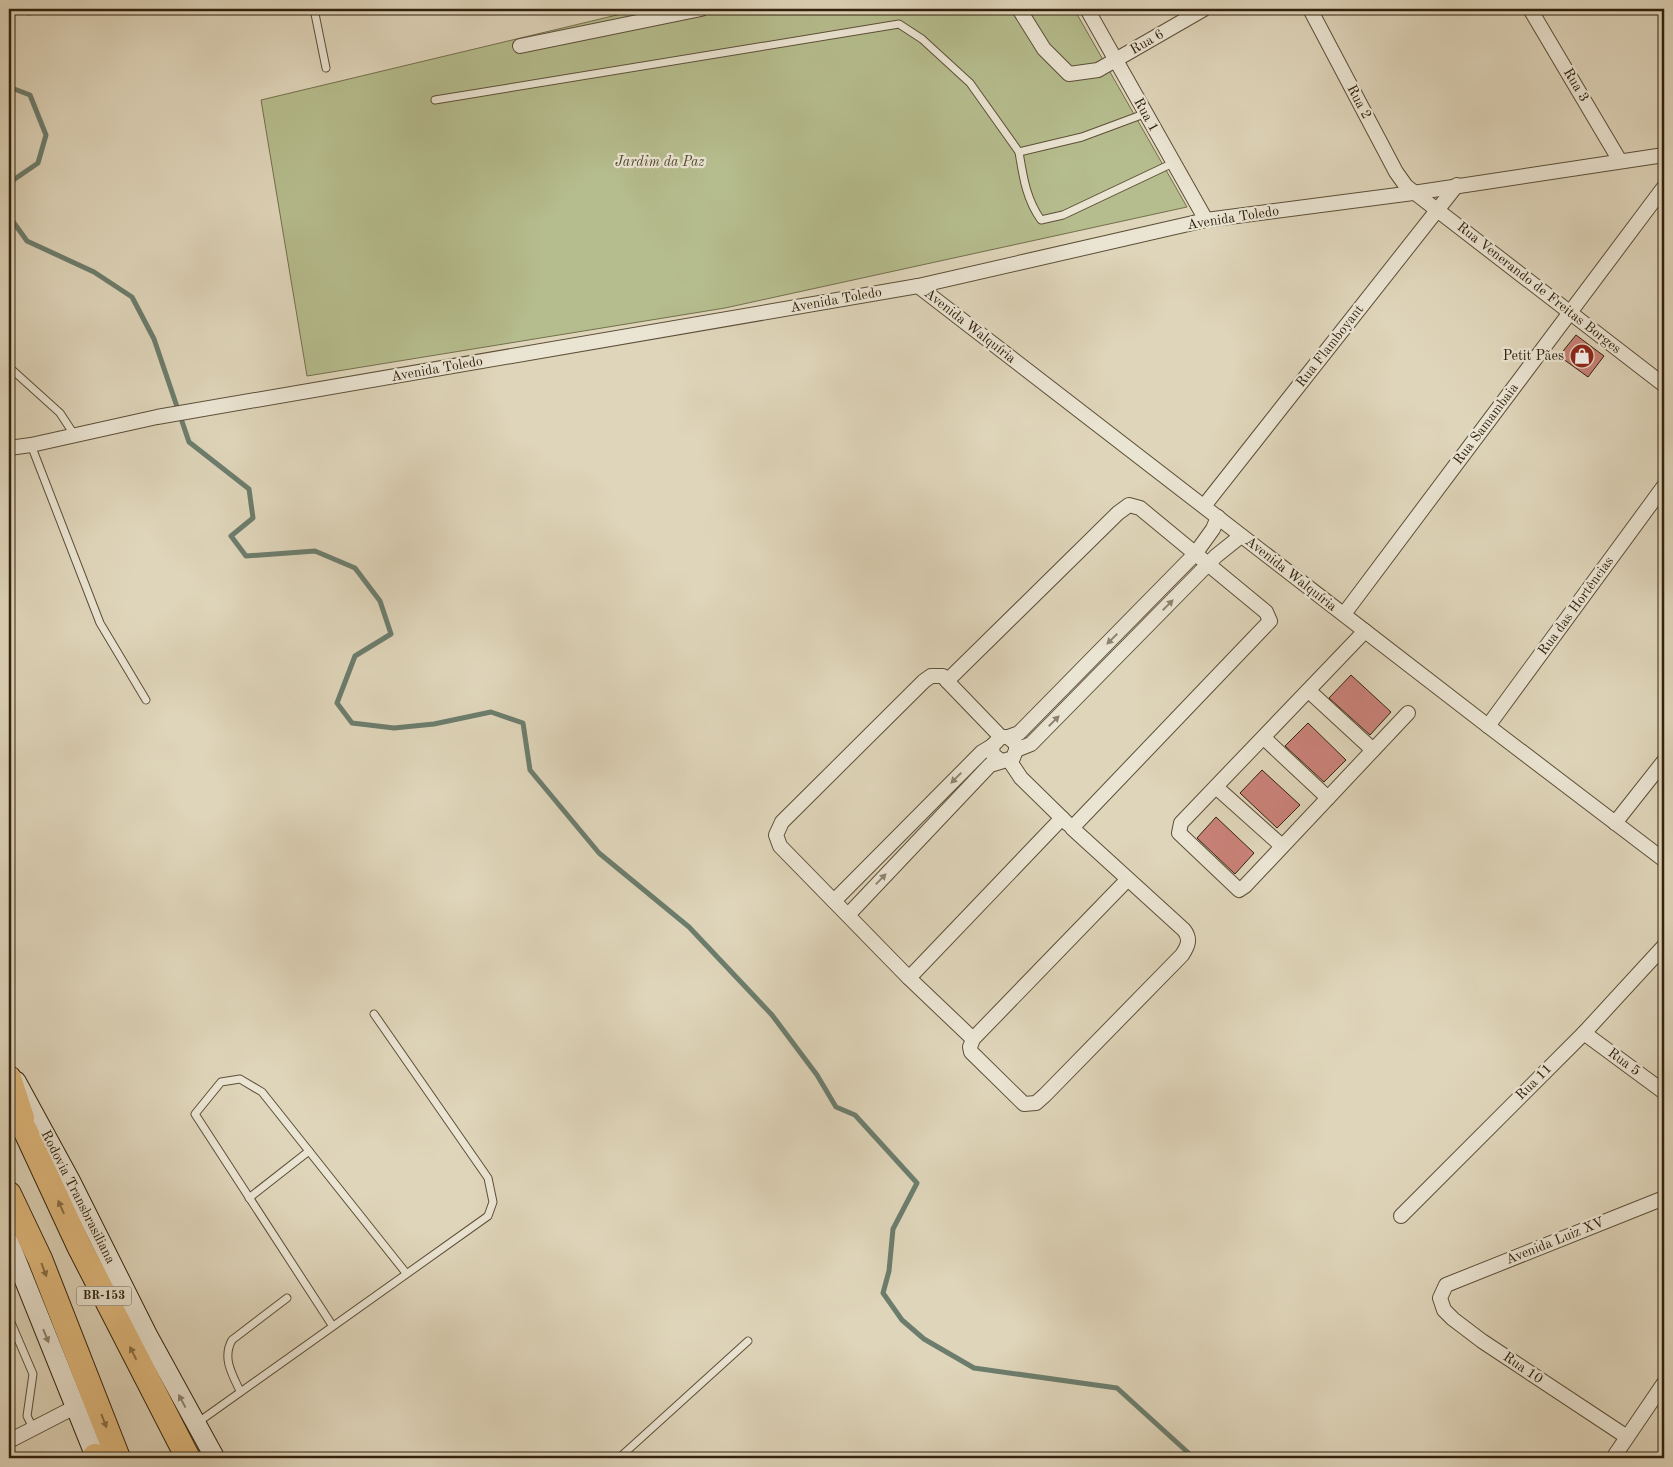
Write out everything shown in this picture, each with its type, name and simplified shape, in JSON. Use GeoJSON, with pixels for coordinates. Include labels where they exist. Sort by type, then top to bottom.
{"type":"FeatureCollection","features":[{"type":"Feature","properties":{"kind":"highway"},"geometry":{"type":"LineString","coordinates":[[9,1078],[26,1132]]}},
{"type":"Feature","properties":{"kind":"highway","name":"Rodovia Transbrasiliana"},"geometry":{"type":"LineString","coordinates":[[9,1104],[26,1132],[78,1246],[188,1458]]}},
{"type":"Feature","properties":{"kind":"highway","name":"BR-153"},"geometry":{"type":"LineString","coordinates":[[9,1194],[40,1259],[102,1458]]}},
{"type":"Feature","properties":{"kind":"main road","name":"Rodovia Transbrasiliana"},"geometry":{"type":"LineString","coordinates":[[9,1069],[28,1099],[146,1334],[215,1458]]}},
{"type":"Feature","properties":{"kind":"main road"},"geometry":{"type":"LineString","coordinates":[[9,1243],[75,1407],[102,1458]]}},
{"type":"Feature","properties":{"kind":"street"},"geometry":{"type":"LineString","coordinates":[[520,46],[701,9]]}},
{"type":"Feature","properties":{"kind":"street","name":"Rua 6"},"geometry":{"type":"LineString","coordinates":[[1019,9],[1032,33],[1044,49],[1068,74],[1098,70],[1204,9]]}},
{"type":"Feature","properties":{"kind":"street","name":"Rua 1"},"geometry":{"type":"LineString","coordinates":[[1087,9],[1117,59],[1144,114],[1206,220]]}},
{"type":"Feature","properties":{"kind":"street","name":"Rua 2"},"geometry":{"type":"LineString","coordinates":[[1310,9],[1396,172],[1413,193]]}},
{"type":"Feature","properties":{"kind":"street","name":"Rua 3"},"geometry":{"type":"LineString","coordinates":[[1530,9],[1620,161]]}},
{"type":"Feature","properties":{"kind":"street","name":"Avenida Toledo"},"geometry":{"type":"LineString","coordinates":[[9,448],[75,436],[157,417],[918,286],[1206,220],[1413,193],[1664,155]]}},
{"type":"Feature","properties":{"kind":"street","name":"Rua Flamboyant"},"geometry":{"type":"LineString","coordinates":[[1204,506],[1457,185]]}},
{"type":"Feature","properties":{"kind":"street","name":"Rua Samambaia"},"geometry":{"type":"LineString","coordinates":[[1344,614],[1664,187]]}},
{"type":"Feature","properties":{"kind":"street","name":"Rua Venerando de Freitas Borges"},"geometry":{"type":"LineString","coordinates":[[1413,193],[1438,209],[1569,313],[1664,385]]}},
{"type":"Feature","properties":{"kind":"street","name":"Avenida Walquíria"},"geometry":{"type":"LineString","coordinates":[[918,286],[1664,860]]}},
{"type":"Feature","properties":{"kind":"street","name":"Rua das Hortências"},"geometry":{"type":"LineString","coordinates":[[1488,726],[1664,486]]}},
{"type":"Feature","properties":{"kind":"street"},"geometry":{"type":"LineString","coordinates":[[909,978],[1270,622],[1266,612],[1140,508],[1129,505],[1118,513],[947,681]]}},
{"type":"Feature","properties":{"kind":"street"},"geometry":{"type":"LineString","coordinates":[[834,901],[982,752],[1000,740],[1019,733],[1195,554],[1213,529],[1218,517]]}},
{"type":"Feature","properties":{"kind":"street"},"geometry":{"type":"LineString","coordinates":[[848,914],[990,765],[1009,757],[1031,744],[1208,565],[1241,536]]}},
{"type":"Feature","properties":{"kind":"street"},"geometry":{"type":"LineString","coordinates":[[1365,631],[1181,823],[1179,833],[1239,890],[1408,713]]}},
{"type":"Feature","properties":{"kind":"street"},"geometry":{"type":"LineString","coordinates":[[973,1039],[909,978],[780,846],[776,835],[778,829],[931,676],[943,676],[1000,740],[1016,744],[1009,757]]}},
{"type":"Feature","properties":{"kind":"street"},"geometry":{"type":"LineString","coordinates":[[1309,691],[1373,750]]}},
{"type":"Feature","properties":{"kind":"street"},"geometry":{"type":"LineString","coordinates":[[1264,738],[1328,798]]}},
{"type":"Feature","properties":{"kind":"street"},"geometry":{"type":"LineString","coordinates":[[1000,740],[993,755],[1009,757]]}},
{"type":"Feature","properties":{"kind":"street"},"geometry":{"type":"LineString","coordinates":[[1009,757],[1021,778],[1067,823],[1184,930],[1188,935],[1189,942],[1182,955],[1036,1103],[1024,1104],[971,1052],[970,1047],[973,1039],[1128,879]]}},
{"type":"Feature","properties":{"kind":"street"},"geometry":{"type":"LineString","coordinates":[[1615,823],[1664,761]]}},
{"type":"Feature","properties":{"kind":"street"},"geometry":{"type":"LineString","coordinates":[[1216,787],[1282,846]]}},
{"type":"Feature","properties":{"kind":"street","name":"Rua 11"},"geometry":{"type":"LineString","coordinates":[[1400,1216],[1584,1033],[1664,946]]}},
{"type":"Feature","properties":{"kind":"street","name":"Rua 5"},"geometry":{"type":"LineString","coordinates":[[1584,1033],[1664,1092]]}},
{"type":"Feature","properties":{"kind":"street","name":"Avenida Luiz XV"},"geometry":{"type":"LineString","coordinates":[[1446,1285],[1664,1198]]}},
{"type":"Feature","properties":{"kind":"street","name":"Rua 10"},"geometry":{"type":"LineString","coordinates":[[1446,1285],[1440,1298],[1444,1310],[1453,1319],[1482,1341],[1627,1438]]}},
{"type":"Feature","properties":{"kind":"street"},"geometry":{"type":"LineString","coordinates":[[1612,1458],[1664,1383]]}},
{"type":"Feature","properties":{"kind":"street"},"geometry":{"type":"LineString","coordinates":[[9,1441],[75,1407]]}},
{"type":"Feature","properties":{"kind":"lane"},"geometry":{"type":"LineString","coordinates":[[314,9],[326,68]]}},
{"type":"Feature","properties":{"kind":"lane"},"geometry":{"type":"LineString","coordinates":[[436,100],[899,24],[922,40],[970,84],[1019,152],[1025,188],[1033,209],[1041,220],[1063,215],[1173,163]]}},
{"type":"Feature","properties":{"kind":"lane"},"geometry":{"type":"LineString","coordinates":[[1019,152],[1082,136],[1144,114]]}},
{"type":"Feature","properties":{"kind":"lane"},"geometry":{"type":"LineString","coordinates":[[9,367],[60,413],[75,436]]}},
{"type":"Feature","properties":{"kind":"lane"},"geometry":{"type":"LineString","coordinates":[[31,445],[100,623],[146,700]]}},
{"type":"Feature","properties":{"kind":"lane"},"geometry":{"type":"LineString","coordinates":[[195,1424],[488,1216],[493,1202],[488,1178],[374,1014]]}},
{"type":"Feature","properties":{"kind":"lane"},"geometry":{"type":"LineString","coordinates":[[332,1325],[195,1114],[221,1082],[240,1079],[262,1092],[406,1273]]}},
{"type":"Feature","properties":{"kind":"lane"},"geometry":{"type":"LineString","coordinates":[[249,1198],[309,1151]]}},
{"type":"Feature","properties":{"kind":"lane"},"geometry":{"type":"LineString","coordinates":[[240,1391],[229,1368],[227,1350],[232,1340],[286,1298]]}},
{"type":"Feature","properties":{"kind":"lane"},"geometry":{"type":"LineString","coordinates":[[9,1318],[33,1374],[27,1416],[33,1428]]}},
{"type":"Feature","properties":{"kind":"lane"},"geometry":{"type":"LineString","coordinates":[[619,1458],[748,1342]]}},
{"type":"Feature","properties":{"kind":"green space","name":"Jardim da Paz"},"geometry":{"type":"Polygon","coordinates":[[[642,9],[1074,9],[1187,207],[725,308],[307,376],[261,100],[642,9]]]}},
{"type":"Feature","properties":{"kind":"building","name":"Petit Pães"},"geometry":{"type":"Polygon","coordinates":[[[1576,335],[1604,356],[1588,377],[1559,356],[1576,335]]]}},
{"type":"Feature","properties":{"kind":"building"},"geometry":{"type":"Polygon","coordinates":[[[1351,675],[1391,712],[1370,735],[1329,698],[1351,675]]]}},
{"type":"Feature","properties":{"kind":"building"},"geometry":{"type":"Polygon","coordinates":[[[1308,723],[1346,760],[1324,782],[1285,746],[1308,723]]]}},
{"type":"Feature","properties":{"kind":"building"},"geometry":{"type":"Polygon","coordinates":[[[1262,770],[1300,805],[1277,828],[1240,793],[1262,770]]]}},
{"type":"Feature","properties":{"kind":"building"},"geometry":{"type":"Polygon","coordinates":[[[1216,817],[1254,853],[1235,874],[1197,838],[1216,817]]]}},
{"type":"Feature","properties":{"kind":"waterway"},"geometry":{"type":"LineString","coordinates":[[9,10],[30,13],[41,9]]}},
{"type":"Feature","properties":{"kind":"waterway"},"geometry":{"type":"LineString","coordinates":[[9,87],[30,95],[46,135],[38,163],[9,183]]}},
{"type":"Feature","properties":{"kind":"waterway"},"geometry":{"type":"LineString","coordinates":[[9,216],[27,241],[94,272],[132,297],[154,339],[189,442],[249,489],[253,518],[231,536],[246,556],[315,551],[355,568],[380,601],[391,634],[355,656],[337,703],[352,723],[394,728],[434,724],[491,712],[523,723],[530,770],[599,853],[689,927],[772,1015],[817,1075],[836,1107],[855,1115],[917,1183],[893,1229],[889,1271],[883,1293],[902,1320],[924,1339],[974,1368],[1117,1388],[1194,1458]]}},
{"type":"Feature","properties":{"kind":"place","name":"Petit Pães"},"geometry":{"type":"Point","coordinates":[1582,356]}}]}
